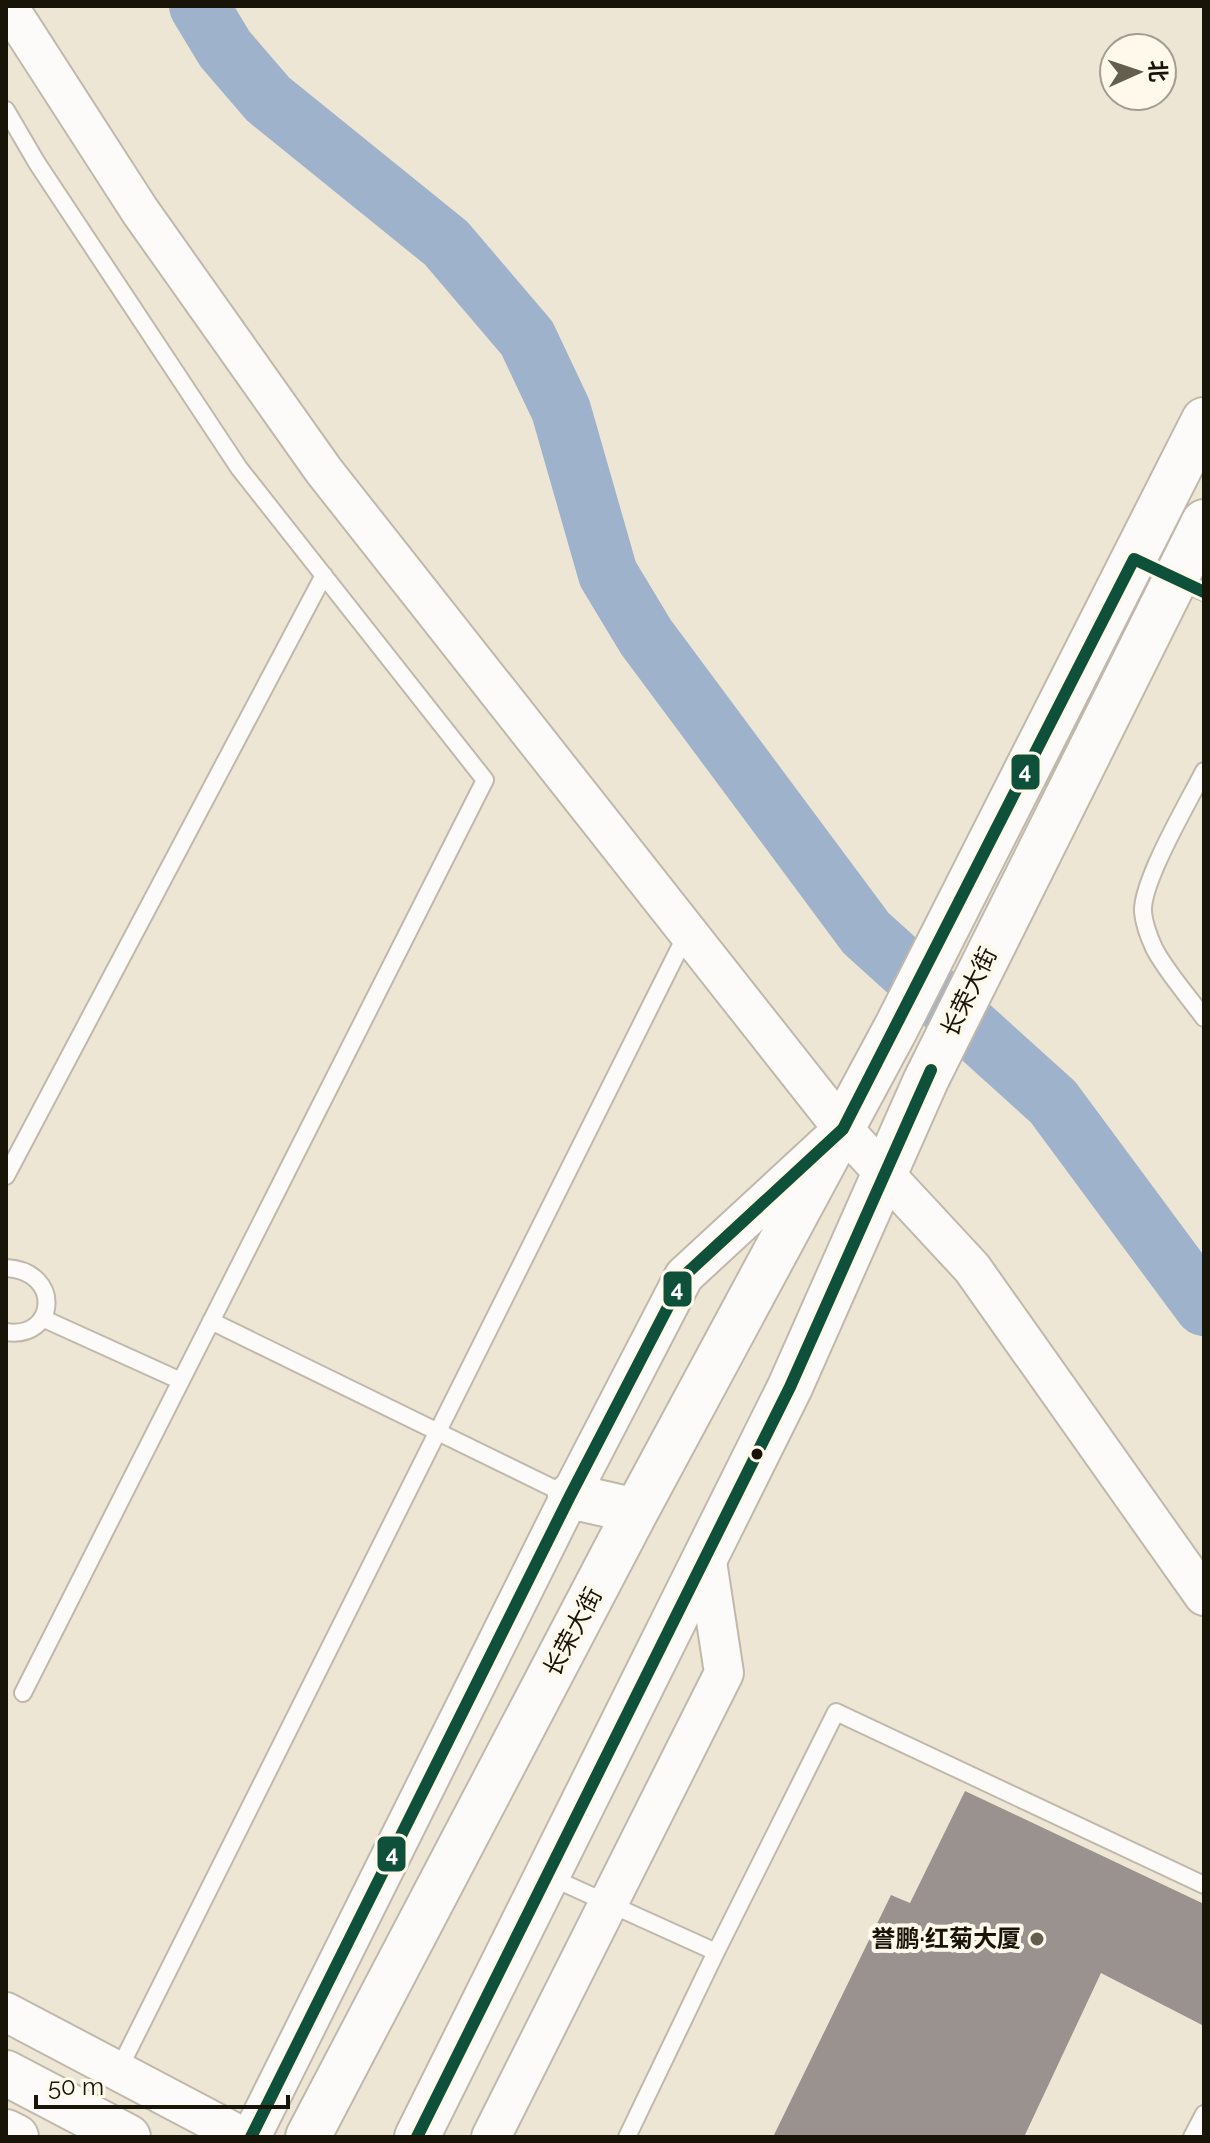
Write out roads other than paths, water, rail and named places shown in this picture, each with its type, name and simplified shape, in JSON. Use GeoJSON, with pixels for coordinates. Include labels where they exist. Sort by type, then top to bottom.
{"type":"FeatureCollection","features":[{"type":"Feature","properties":{"kind":"main road","name":"长荣大街"},"geometry":{"type":"LineString","coordinates":[[308,2137],[636,1511],[896,1028],[1204,420]]}},
{"type":"Feature","properties":{"kind":"main road","name":"长荣大街"},"geometry":{"type":"LineString","coordinates":[[417,2137],[790,1387],[926,1080],[1017,896],[1190,586],[1203,524]]}},
{"type":"Feature","properties":{"kind":"main road"},"geometry":{"type":"LineString","coordinates":[[570,1496],[636,1511]]}},
{"type":"Feature","properties":{"kind":"main road"},"geometry":{"type":"LineString","coordinates":[[6,2073],[128,2137]]}},
{"type":"Feature","properties":{"kind":"main road"},"geometry":{"type":"LineString","coordinates":[[6,2132],[16,2137]]}},
{"type":"Feature","properties":{"kind":"street"},"geometry":{"type":"LineString","coordinates":[[8,6],[140,211],[324,471],[843,1129],[972,1268],[1204,1596]]}},
{"type":"Feature","properties":{"kind":"street","name":"长荣大街"},"geometry":{"type":"LineString","coordinates":[[251,2137],[570,1496],[684,1276],[843,1129]]}},
{"type":"Feature","properties":{"kind":"street"},"geometry":{"type":"LineString","coordinates":[[491,2137],[724,1673],[706,1555]]}},
{"type":"Feature","properties":{"kind":"street"},"geometry":{"type":"LineString","coordinates":[[6,2012],[243,2137]]}},
{"type":"Feature","properties":{"kind":"lane"},"geometry":{"type":"LineString","coordinates":[[6,110],[37,163],[239,468],[485,780],[23,1693]]}},
{"type":"Feature","properties":{"kind":"lane"},"geometry":{"type":"LineString","coordinates":[[1134,559],[1190,586]]}},
{"type":"Feature","properties":{"kind":"lane"},"geometry":{"type":"LineString","coordinates":[[6,1176],[324,575]]}},
{"type":"Feature","properties":{"kind":"lane"},"geometry":{"type":"LineString","coordinates":[[1204,771],[1153,872],[1143,911],[1147,933],[1156,952],[1204,1018]]}},
{"type":"Feature","properties":{"kind":"lane"},"geometry":{"type":"LineString","coordinates":[[118,2071],[688,932]]}},
{"type":"Feature","properties":{"kind":"lane"},"geometry":{"type":"LineString","coordinates":[[6,1268],[18,1269],[35,1277],[47,1295],[46,1310],[38,1324],[17,1334],[6,1332]]}},
{"type":"Feature","properties":{"kind":"lane"},"geometry":{"type":"LineString","coordinates":[[42,1318],[181,1381]]}},
{"type":"Feature","properties":{"kind":"lane"},"geometry":{"type":"LineString","coordinates":[[211,1321],[570,1496]]}},
{"type":"Feature","properties":{"kind":"lane"},"geometry":{"type":"LineString","coordinates":[[627,2137],[836,1712],[1204,1885]]}},
{"type":"Feature","properties":{"kind":"lane"},"geometry":{"type":"LineString","coordinates":[[547,1875],[716,1952]]}},
{"type":"Feature","properties":{"kind":"lane"},"geometry":{"type":"LineString","coordinates":[[1192,2137],[1204,2114]]}},
{"type":"Feature","properties":{"kind":"waterway"},"geometry":{"type":"LineString","coordinates":[[199,6],[225,49],[268,99],[446,243],[527,338],[561,410],[608,574],[646,637],[866,933],[1053,1102],[1204,1306]]}},
{"type":"Feature","properties":{"kind":"place","name":"誉鹏·红菊大厦"},"geometry":{"type":"Point","coordinates":[1037,1939]}}]}
